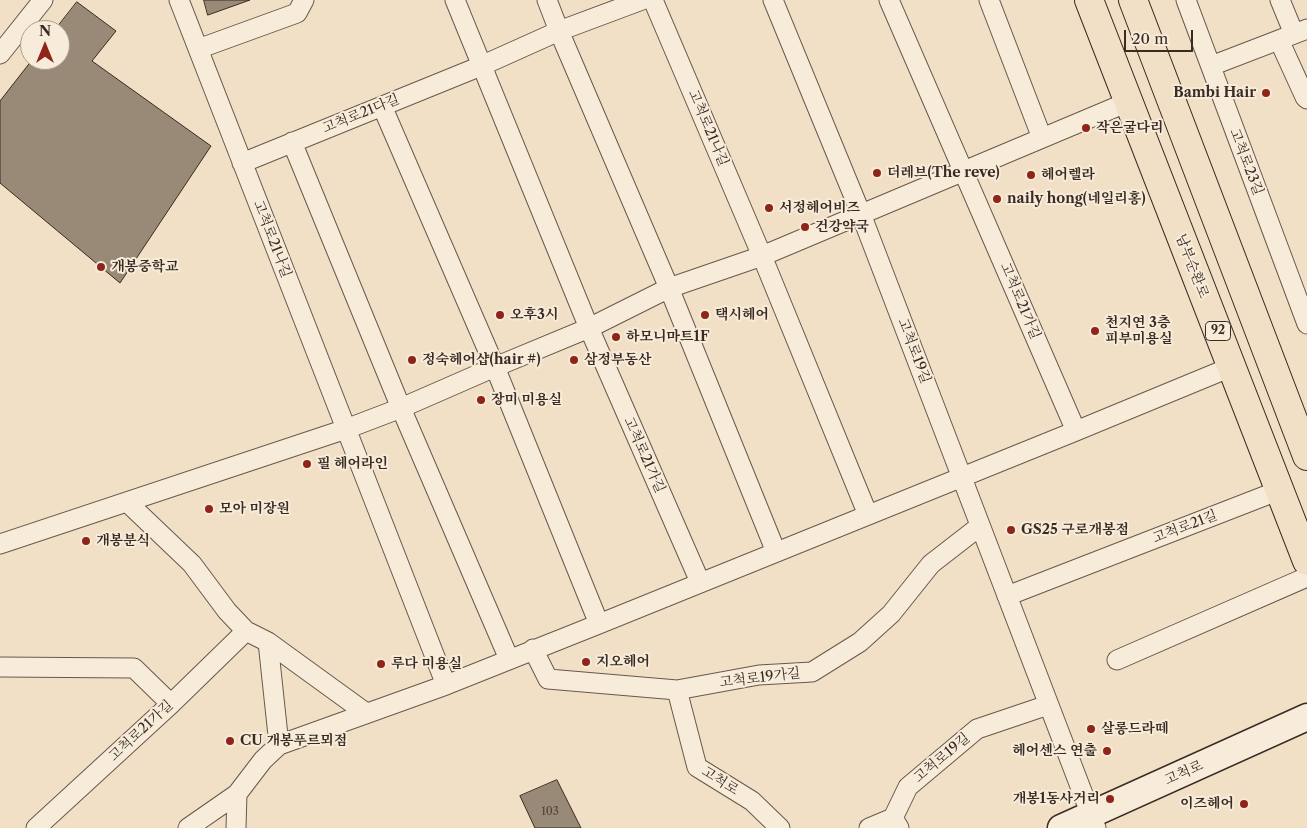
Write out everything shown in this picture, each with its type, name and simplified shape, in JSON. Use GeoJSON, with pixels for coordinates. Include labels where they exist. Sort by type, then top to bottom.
{"type":"FeatureCollection","features":[{"type":"Feature","properties":{"kind":"main road","name":"남부순환로"},"geometry":{"type":"LineString","coordinates":[[1089,0],[1307,561]]}},
{"type":"Feature","properties":{"kind":"main road"},"geometry":{"type":"LineString","coordinates":[[1133,0],[1307,456]]}},
{"type":"Feature","properties":{"kind":"main road","name":"고척로"},"geometry":{"type":"LineString","coordinates":[[1061,828],[1093,822],[1307,717]]}},
{"type":"Feature","properties":{"kind":"street"},"geometry":{"type":"LineString","coordinates":[[0,54],[43,0]]}},
{"type":"Feature","properties":{"kind":"street","name":"고척로21나길"},"geometry":{"type":"LineString","coordinates":[[179,0],[346,429]]}},
{"type":"Feature","properties":{"kind":"street"},"geometry":{"type":"LineString","coordinates":[[198,49],[297,13],[304,0]]}},
{"type":"Feature","properties":{"kind":"street"},"geometry":{"type":"LineString","coordinates":[[455,0],[480,66],[589,328]]}},
{"type":"Feature","properties":{"kind":"street"},"geometry":{"type":"LineString","coordinates":[[548,0],[559,31],[669,288],[776,552]]}},
{"type":"Feature","properties":{"kind":"street","name":"고척로21다길"},"geometry":{"type":"LineString","coordinates":[[242,163],[480,66],[559,31],[642,0]]}},
{"type":"Feature","properties":{"kind":"street","name":"고척로21나길"},"geometry":{"type":"LineString","coordinates":[[653,0],[762,256]]}},
{"type":"Feature","properties":{"kind":"street","name":"고척로19길"},"geometry":{"type":"LineString","coordinates":[[773,0],[861,214],[1093,822]]}},
{"type":"Feature","properties":{"kind":"street"},"geometry":{"type":"LineString","coordinates":[[889,0],[964,171]]}},
{"type":"Feature","properties":{"kind":"street"},"geometry":{"type":"LineString","coordinates":[[990,0],[1042,138]]}},
{"type":"Feature","properties":{"kind":"street","name":"고척로23길"},"geometry":{"type":"LineString","coordinates":[[1186,0],[1307,324]]}},
{"type":"Feature","properties":{"kind":"street"},"geometry":{"type":"LineString","coordinates":[[1280,0],[1293,34],[1305,97],[1307,99]]}},
{"type":"Feature","properties":{"kind":"street"},"geometry":{"type":"LineString","coordinates":[[1210,66],[1293,34]]}},
{"type":"Feature","properties":{"kind":"street"},"geometry":{"type":"LineString","coordinates":[[0,544],[346,429],[401,408],[495,366],[589,328],[669,288],[762,256],[1128,102]]}},
{"type":"Feature","properties":{"kind":"street"},"geometry":{"type":"LineString","coordinates":[[382,106],[495,366],[599,624]]}},
{"type":"Feature","properties":{"kind":"street"},"geometry":{"type":"LineString","coordinates":[[292,142],[401,408],[509,659]]}},
{"type":"Feature","properties":{"kind":"street","name":"고척로21가길"},"geometry":{"type":"LineString","coordinates":[[964,171],[1076,431]]}},
{"type":"Feature","properties":{"kind":"street"},"geometry":{"type":"LineString","coordinates":[[762,256],[868,515]]}},
{"type":"Feature","properties":{"kind":"street","name":"고척로21가길"},"geometry":{"type":"LineString","coordinates":[[589,328],[700,582]]}},
{"type":"Feature","properties":{"kind":"street"},"geometry":{"type":"LineString","coordinates":[[188,828],[237,794],[263,760],[279,745],[446,685],[1076,431],[1231,366]]}},
{"type":"Feature","properties":{"kind":"street"},"geometry":{"type":"LineString","coordinates":[[346,429],[446,685]]}},
{"type":"Feature","properties":{"kind":"street","name":"고척로21길"},"geometry":{"type":"LineString","coordinates":[[1007,596],[1280,490]]}},
{"type":"Feature","properties":{"kind":"street"},"geometry":{"type":"LineString","coordinates":[[127,502],[192,564],[226,611],[246,631],[268,642],[366,713]]}},
{"type":"Feature","properties":{"kind":"street","name":"고척로19가길"},"geometry":{"type":"LineString","coordinates":[[533,649],[548,678],[677,690],[759,675],[812,672],[860,642],[891,614],[930,564],[980,526]]}},
{"type":"Feature","properties":{"kind":"street"},"geometry":{"type":"LineString","coordinates":[[1117,660],[1307,577]]}},
{"type":"Feature","properties":{"kind":"street","name":"고척로21가길"},"geometry":{"type":"LineString","coordinates":[[36,828],[171,704],[246,631]]}},
{"type":"Feature","properties":{"kind":"street"},"geometry":{"type":"LineString","coordinates":[[268,642],[279,745]]}},
{"type":"Feature","properties":{"kind":"street"},"geometry":{"type":"LineString","coordinates":[[0,666],[134,668],[171,704]]}},
{"type":"Feature","properties":{"kind":"street","name":"고척로"},"geometry":{"type":"LineString","coordinates":[[677,690],[697,767],[752,801],[780,828]]}},
{"type":"Feature","properties":{"kind":"street","name":"고척로19길"},"geometry":{"type":"LineString","coordinates":[[896,823],[908,787],[977,729],[1048,705]]}},
{"type":"Feature","properties":{"kind":"street"},"geometry":{"type":"LineString","coordinates":[[236,828],[237,794]]}},
{"type":"Feature","properties":{"kind":"street"},"geometry":{"type":"LineString","coordinates":[[869,828],[896,823]]}},
{"type":"Feature","properties":{"kind":"building"},"geometry":{"type":"Polygon","coordinates":[[[204,0],[250,0],[208,15],[204,0]]]}},
{"type":"Feature","properties":{"kind":"building"},"geometry":{"type":"Polygon","coordinates":[[[77,2],[116,31],[92,61],[211,146],[120,283],[0,183],[0,101],[24,70],[70,70],[70,20],[63,20],[77,2]]]}},
{"type":"Feature","properties":{"kind":"building"},"geometry":{"type":"Polygon","coordinates":[[[557,780],[581,828],[535,828],[520,796],[557,780]]]}},
{"type":"Feature","properties":{"kind":"place","name":"Bambi Hair"},"geometry":{"type":"Point","coordinates":[1266,93]}},
{"type":"Feature","properties":{"kind":"place","name":"작은굴다리"},"geometry":{"type":"Point","coordinates":[1086,128]}},
{"type":"Feature","properties":{"kind":"place","name":"더레브(The reve)"},"geometry":{"type":"Point","coordinates":[877,173]}},
{"type":"Feature","properties":{"kind":"place","name":"헤어렐라"},"geometry":{"type":"Point","coordinates":[1031,175]}},
{"type":"Feature","properties":{"kind":"place","name":"naily hong(네일리홍)"},"geometry":{"type":"Point","coordinates":[997,199]}},
{"type":"Feature","properties":{"kind":"place","name":"서정헤어비즈"},"geometry":{"type":"Point","coordinates":[769,208]}},
{"type":"Feature","properties":{"kind":"place","name":"건강약국"},"geometry":{"type":"Point","coordinates":[805,227]}},
{"type":"Feature","properties":{"kind":"place","name":"개봉중학교"},"geometry":{"type":"Point","coordinates":[101,267]}},
{"type":"Feature","properties":{"kind":"place","name":"오후3시"},"geometry":{"type":"Point","coordinates":[500,315]}},
{"type":"Feature","properties":{"kind":"place","name":"택시헤어"},"geometry":{"type":"Point","coordinates":[705,315]}},
{"type":"Feature","properties":{"kind":"place","name":"천지연 3층 피부미용실"},"geometry":{"type":"Point","coordinates":[1095,331]}},
{"type":"Feature","properties":{"kind":"place","name":"하모니마트1F"},"geometry":{"type":"Point","coordinates":[616,337]}},
{"type":"Feature","properties":{"kind":"place","name":"정숙헤어샵(hair #)"},"geometry":{"type":"Point","coordinates":[412,360]}},
{"type":"Feature","properties":{"kind":"place","name":"삼정부동산"},"geometry":{"type":"Point","coordinates":[574,360]}},
{"type":"Feature","properties":{"kind":"place","name":"장미 미용실"},"geometry":{"type":"Point","coordinates":[481,400]}},
{"type":"Feature","properties":{"kind":"place","name":"필 헤어라인"},"geometry":{"type":"Point","coordinates":[307,464]}},
{"type":"Feature","properties":{"kind":"place","name":"모아 미장원"},"geometry":{"type":"Point","coordinates":[209,509]}},
{"type":"Feature","properties":{"kind":"place","name":"GS25 구로개봉점"},"geometry":{"type":"Point","coordinates":[1011,530]}},
{"type":"Feature","properties":{"kind":"place","name":"개봉분식"},"geometry":{"type":"Point","coordinates":[86,541]}},
{"type":"Feature","properties":{"kind":"place","name":"지오헤어"},"geometry":{"type":"Point","coordinates":[586,662]}},
{"type":"Feature","properties":{"kind":"place","name":"루다 미용실"},"geometry":{"type":"Point","coordinates":[381,664]}},
{"type":"Feature","properties":{"kind":"place","name":"살롱드라떼"},"geometry":{"type":"Point","coordinates":[1091,729]}},
{"type":"Feature","properties":{"kind":"place","name":"CU 개봉푸르뫼점"},"geometry":{"type":"Point","coordinates":[230,741]}},
{"type":"Feature","properties":{"kind":"place","name":"헤어센스 연출"},"geometry":{"type":"Point","coordinates":[1107,751]}},
{"type":"Feature","properties":{"kind":"place","name":"개봉1동사거리"},"geometry":{"type":"Point","coordinates":[1110,799]}},
{"type":"Feature","properties":{"kind":"place","name":"이즈헤어"},"geometry":{"type":"Point","coordinates":[1244,804]}}]}
